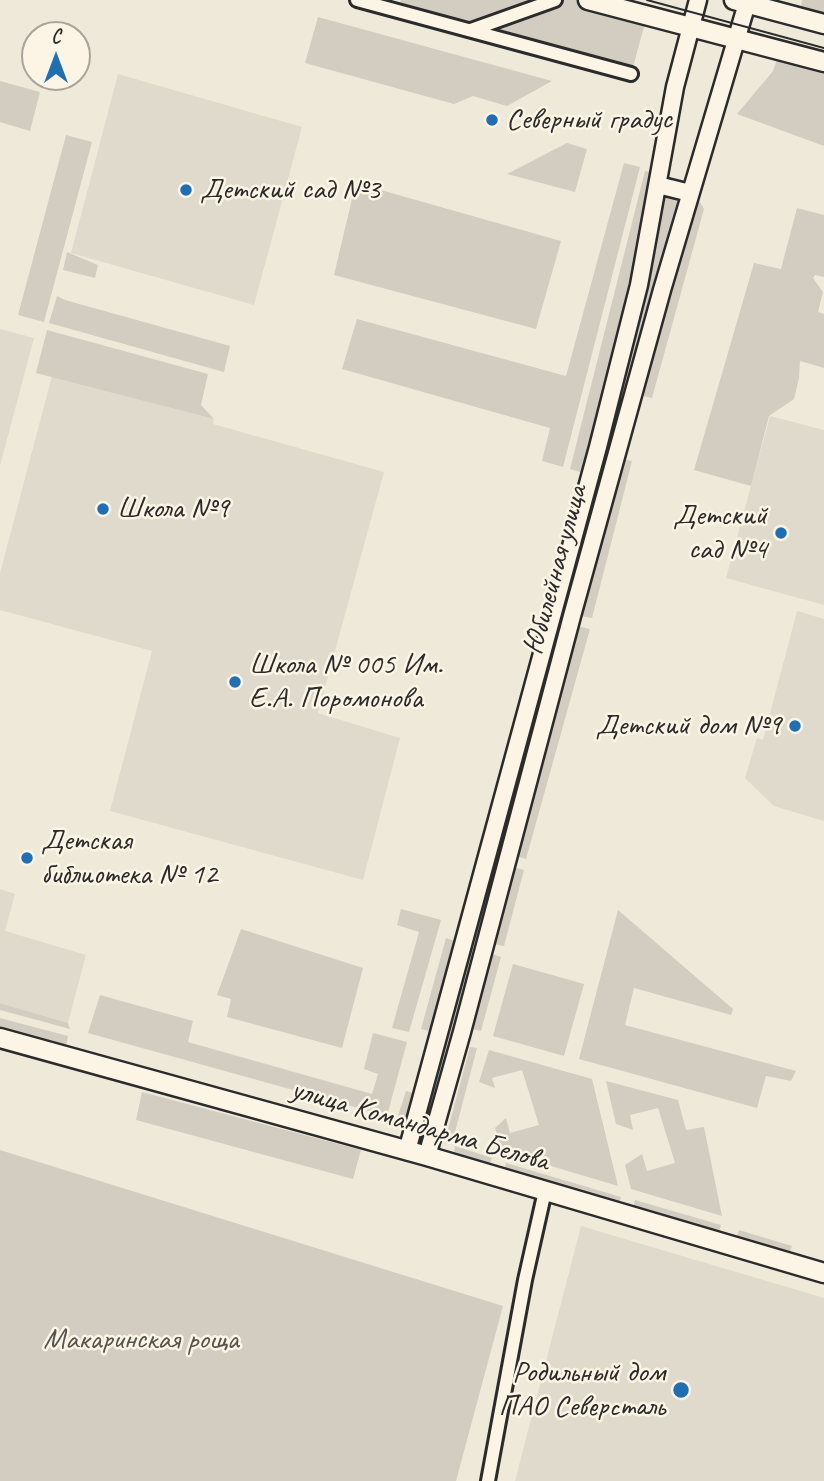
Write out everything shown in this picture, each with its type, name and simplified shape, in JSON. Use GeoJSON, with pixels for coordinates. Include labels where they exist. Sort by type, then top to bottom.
{"type":"FeatureCollection","features":[{"type":"Feature","properties":{"kind":"main road"},"geometry":{"type":"LineString","coordinates":[[588,0],[824,62]]}},
{"type":"Feature","properties":{"kind":"main road"},"geometry":{"type":"LineString","coordinates":[[743,1],[824,24]]}},
{"type":"Feature","properties":{"kind":"main road","name":"улица Командарма Белова"},"geometry":{"type":"LineString","coordinates":[[0,1038],[427,1156],[824,1273]]}},
{"type":"Feature","properties":{"kind":"street"},"geometry":{"type":"LineString","coordinates":[[356,0],[631,74]]}},
{"type":"Feature","properties":{"kind":"street"},"geometry":{"type":"LineString","coordinates":[[471,31],[555,0]]}},
{"type":"Feature","properties":{"kind":"street","name":"Юбилейная улица"},"geometry":{"type":"LineString","coordinates":[[407,1151],[598,447],[639,285],[675,87],[698,0]]}},
{"type":"Feature","properties":{"kind":"street","name":"Юбилейная улица"},"geometry":{"type":"LineString","coordinates":[[427,1156],[617,452],[690,193],[737,40],[743,1]]}},
{"type":"Feature","properties":{"kind":"street"},"geometry":{"type":"LineString","coordinates":[[658,185],[690,193]]}},
{"type":"Feature","properties":{"kind":"street"},"geometry":{"type":"LineString","coordinates":[[598,447],[617,452]]}},
{"type":"Feature","properties":{"kind":"street"},"geometry":{"type":"LineString","coordinates":[[487,855],[507,860]]}},
{"type":"Feature","properties":{"kind":"street"},"geometry":{"type":"LineString","coordinates":[[488,1481],[525,1280],[545,1191]]}},
{"type":"Feature","properties":{"kind":"shaded area","name":"Детский сад №3"},"geometry":{"type":"Polygon","coordinates":[[[118,74],[302,127],[254,305],[71,253],[118,74]]]}},
{"type":"Feature","properties":{"kind":"shaded area"},"geometry":{"type":"Polygon","coordinates":[[[0,329],[34,338],[0,466],[0,329]]]}},
{"type":"Feature","properties":{"kind":"shaded area","name":"Школа № 005 Им. Е.А. Поромонова"},"geometry":{"type":"Polygon","coordinates":[[[52,376],[214,419],[213,424],[384,472],[318,713],[400,738],[363,880],[110,811],[152,651],[0,610],[0,573],[52,376]]]}},
{"type":"Feature","properties":{"kind":"shaded area","name":"Детский сад №4"},"geometry":{"type":"Polygon","coordinates":[[[770,416],[824,430],[824,605],[726,578],[770,416]]]}},
{"type":"Feature","properties":{"kind":"shaded area","name":"Детский дом №9"},"geometry":{"type":"Polygon","coordinates":[[[797,611],[824,619],[824,821],[774,806],[745,778],[757,738],[763,740],[797,611]]]}},
{"type":"Feature","properties":{"kind":"shaded area"},"geometry":{"type":"Polygon","coordinates":[[[0,889],[15,894],[5,931],[86,955],[68,1023],[0,1003],[0,889]]]}},
{"type":"Feature","properties":{"kind":"shaded area","name":"Родильный дом ПАО Северсталь"},"geometry":{"type":"Polygon","coordinates":[[[581,1226],[824,1298],[824,1481],[515,1481],[581,1226]]]}},
{"type":"Feature","properties":{"kind":"green space"},"geometry":{"type":"Polygon","coordinates":[[[401,0],[588,0],[647,16],[631,74],[397,11],[401,0]]]}},
{"type":"Feature","properties":{"kind":"green space"},"geometry":{"type":"Polygon","coordinates":[[[802,0],[824,0],[824,12],[801,6],[802,0]]]}},
{"type":"Feature","properties":{"kind":"green space"},"geometry":{"type":"Polygon","coordinates":[[[318,17],[552,81],[507,106],[473,96],[454,104],[305,63],[318,17]]]}},
{"type":"Feature","properties":{"kind":"green space"},"geometry":{"type":"Polygon","coordinates":[[[780,51],[824,62],[824,146],[737,114],[773,71],[780,51]]]}},
{"type":"Feature","properties":{"kind":"green space"},"geometry":{"type":"Polygon","coordinates":[[[0,81],[21,87],[21,91],[40,92],[30,131],[0,122],[0,81]]]}},
{"type":"Feature","properties":{"kind":"green space"},"geometry":{"type":"Polygon","coordinates":[[[66,135],[92,142],[44,322],[18,315],[66,135]]]}},
{"type":"Feature","properties":{"kind":"green space"},"geometry":{"type":"Polygon","coordinates":[[[567,143],[587,149],[575,192],[507,174],[567,143]]]}},
{"type":"Feature","properties":{"kind":"green space"},"geometry":{"type":"Polygon","coordinates":[[[624,163],[640,167],[563,467],[542,461],[550,428],[342,369],[357,319],[566,376],[624,163]]]}},
{"type":"Feature","properties":{"kind":"green space"},"geometry":{"type":"Polygon","coordinates":[[[645,171],[655,173],[634,283],[586,474],[570,469],[645,171]]]}},
{"type":"Feature","properties":{"kind":"green space"},"geometry":{"type":"Polygon","coordinates":[[[363,185],[561,241],[536,329],[334,275],[355,186],[363,185]]]}},
{"type":"Feature","properties":{"kind":"green space"},"geometry":{"type":"Polygon","coordinates":[[[662,193],[681,197],[612,444],[605,442],[662,193]]]}},
{"type":"Feature","properties":{"kind":"green space"},"geometry":{"type":"Polygon","coordinates":[[[695,195],[704,209],[652,398],[639,395],[695,195]]]}},
{"type":"Feature","properties":{"kind":"green space"},"geometry":{"type":"Polygon","coordinates":[[[797,208],[824,215],[824,277],[815,275],[813,278],[823,292],[818,312],[824,314],[824,368],[800,361],[794,399],[769,416],[751,486],[694,470],[754,263],[781,269],[797,208]]]}},
{"type":"Feature","properties":{"kind":"green space"},"geometry":{"type":"Polygon","coordinates":[[[67,252],[98,265],[95,278],[63,270],[67,252]]]}},
{"type":"Feature","properties":{"kind":"green space"},"geometry":{"type":"Polygon","coordinates":[[[57,296],[230,346],[224,372],[49,323],[57,296]]]}},
{"type":"Feature","properties":{"kind":"green space"},"geometry":{"type":"Polygon","coordinates":[[[47,330],[208,374],[201,405],[214,419],[36,373],[47,330]]]}},
{"type":"Feature","properties":{"kind":"green space"},"geometry":{"type":"Polygon","coordinates":[[[602,455],[609,457],[503,851],[496,848],[602,455]]]}},
{"type":"Feature","properties":{"kind":"green space"},"geometry":{"type":"Polygon","coordinates":[[[622,459],[632,461],[592,618],[580,616],[622,459]]]}},
{"type":"Feature","properties":{"kind":"green space"},"geometry":{"type":"Polygon","coordinates":[[[577,626],[590,629],[526,859],[516,856],[577,626]]]}},
{"type":"Feature","properties":{"kind":"green space"},"geometry":{"type":"Polygon","coordinates":[[[492,863],[499,866],[479,940],[472,938],[492,863]]]}},
{"type":"Feature","properties":{"kind":"green space"},"geometry":{"type":"Polygon","coordinates":[[[513,867],[524,870],[504,946],[493,944],[513,867]]]}},
{"type":"Feature","properties":{"kind":"green space"},"geometry":{"type":"Polygon","coordinates":[[[401,909],[441,920],[409,1032],[392,1028],[419,932],[397,925],[401,909]]]}},
{"type":"Feature","properties":{"kind":"green space"},"geometry":{"type":"Polygon","coordinates":[[[618,910],[733,1009],[731,1015],[634,988],[625,1025],[796,1071],[791,1081],[766,1076],[757,1108],[579,1059],[618,910]]]}},
{"type":"Feature","properties":{"kind":"green space"},"geometry":{"type":"Polygon","coordinates":[[[241,929],[363,968],[342,1048],[227,1017],[231,999],[217,995],[241,929]]]}},
{"type":"Feature","properties":{"kind":"green space"},"geometry":{"type":"Polygon","coordinates":[[[446,938],[458,942],[433,1032],[421,1029],[446,938]]]}},
{"type":"Feature","properties":{"kind":"green space"},"geometry":{"type":"Polygon","coordinates":[[[470,947],[477,949],[432,1114],[425,1112],[470,947]]]}},
{"type":"Feature","properties":{"kind":"green space"},"geometry":{"type":"Polygon","coordinates":[[[492,954],[501,957],[481,1031],[472,1029],[492,954]]]}},
{"type":"Feature","properties":{"kind":"green space"},"geometry":{"type":"Polygon","coordinates":[[[513,964],[584,984],[564,1056],[493,1036],[513,964]]]}},
{"type":"Feature","properties":{"kind":"green space"},"geometry":{"type":"Polygon","coordinates":[[[100,995],[193,1021],[188,1042],[372,1094],[378,1074],[364,1069],[373,1033],[407,1042],[387,1116],[88,1033],[100,995]]]}},
{"type":"Feature","properties":{"kind":"green space"},"geometry":{"type":"Polygon","coordinates":[[[0,1003],[68,1023],[70,1029],[0,1010],[0,1003]]]}},
{"type":"Feature","properties":{"kind":"green space"},"geometry":{"type":"Polygon","coordinates":[[[0,1018],[68,1036],[65,1051],[0,1034],[0,1018]]]}},
{"type":"Feature","properties":{"kind":"green space"},"geometry":{"type":"Polygon","coordinates":[[[470,1047],[477,1048],[454,1136],[447,1133],[470,1047]]]}},
{"type":"Feature","properties":{"kind":"green space"},"geometry":{"type":"Polygon","coordinates":[[[489,1050],[592,1079],[618,1186],[501,1151],[495,1128],[506,1118],[510,1133],[539,1125],[522,1070],[492,1078],[495,1088],[479,1082],[489,1050]]]}},
{"type":"Feature","properties":{"kind":"green space"},"geometry":{"type":"Polygon","coordinates":[[[606,1081],[678,1100],[686,1130],[704,1127],[722,1216],[631,1189],[625,1165],[642,1154],[647,1171],[675,1163],[658,1108],[630,1115],[633,1130],[616,1124],[606,1081]]]}},
{"type":"Feature","properties":{"kind":"green space"},"geometry":{"type":"Polygon","coordinates":[[[406,1091],[416,1094],[407,1122],[397,1119],[406,1091]]]}},
{"type":"Feature","properties":{"kind":"green space"},"geometry":{"type":"Polygon","coordinates":[[[142,1092],[361,1150],[353,1179],[136,1120],[142,1092]]]}},
{"type":"Feature","properties":{"kind":"green space"},"geometry":{"type":"Polygon","coordinates":[[[455,1146],[492,1158],[490,1164],[454,1153],[455,1146]]]}},
{"type":"Feature","properties":{"kind":"green space","name":"Макаринская роща"},"geometry":{"type":"Polygon","coordinates":[[[0,1150],[503,1306],[456,1481],[0,1481],[0,1150]]]}},
{"type":"Feature","properties":{"kind":"green space"},"geometry":{"type":"Polygon","coordinates":[[[506,1163],[621,1197],[619,1203],[505,1168],[506,1163]]]}},
{"type":"Feature","properties":{"kind":"green space"},"geometry":{"type":"Polygon","coordinates":[[[635,1200],[721,1225],[719,1232],[633,1207],[635,1200]]]}},
{"type":"Feature","properties":{"kind":"green space"},"geometry":{"type":"Polygon","coordinates":[[[739,1230],[792,1246],[790,1252],[737,1236],[739,1230]]]}},
{"type":"Feature","properties":{"kind":"tram line"},"geometry":{"type":"LineString","coordinates":[[647,0],[824,48]]}},
{"type":"Feature","properties":{"kind":"place","name":"Северный градус"},"geometry":{"type":"Point","coordinates":[492,120]}},
{"type":"Feature","properties":{"kind":"place","name":"Детский сад №3"},"geometry":{"type":"Point","coordinates":[186,190]}},
{"type":"Feature","properties":{"kind":"place","name":"Школа №9"},"geometry":{"type":"Point","coordinates":[103,509]}},
{"type":"Feature","properties":{"kind":"place","name":"Детский сад №4"},"geometry":{"type":"Point","coordinates":[781,533]}},
{"type":"Feature","properties":{"kind":"place","name":"Школа № 005 Им. Е.А. Поромонова"},"geometry":{"type":"Point","coordinates":[235,682]}},
{"type":"Feature","properties":{"kind":"place","name":"Детский дом №9"},"geometry":{"type":"Point","coordinates":[795,726]}},
{"type":"Feature","properties":{"kind":"place","name":"Детская библиотека № 12"},"geometry":{"type":"Point","coordinates":[27,858]}},
{"type":"Feature","properties":{"kind":"place","name":"Родильный дом ПАО Северсталь"},"geometry":{"type":"Point","coordinates":[681,1390]}}]}
